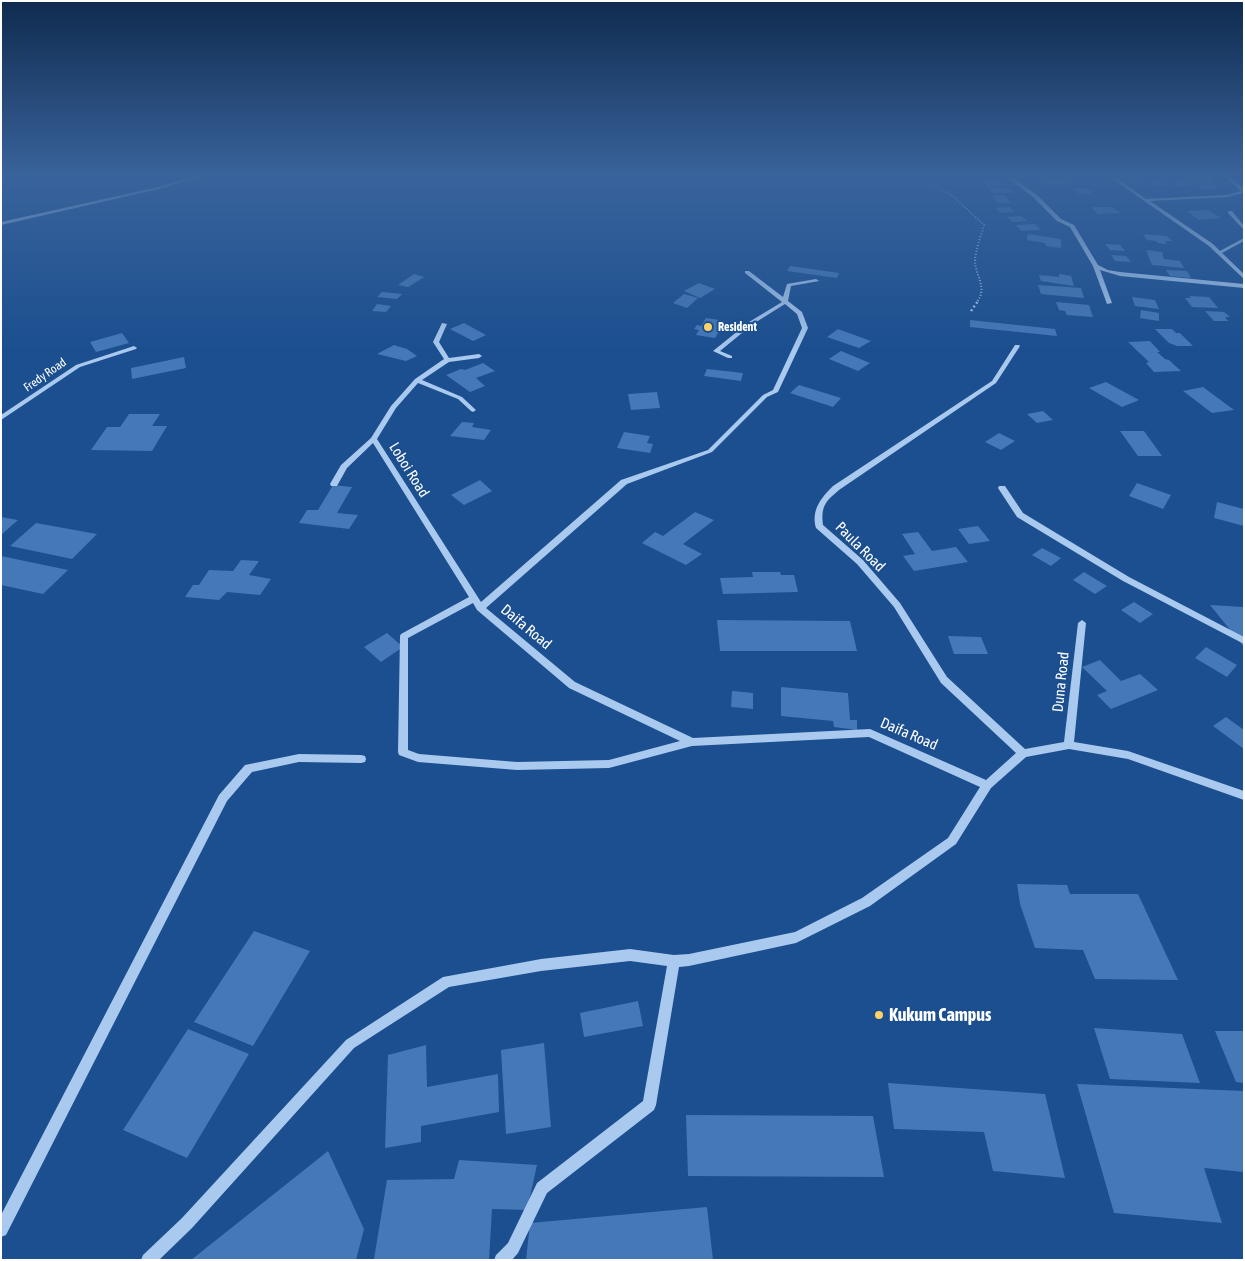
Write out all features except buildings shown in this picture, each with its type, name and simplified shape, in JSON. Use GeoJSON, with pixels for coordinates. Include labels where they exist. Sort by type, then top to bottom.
{"type":"FeatureCollection","features":[{"type":"Feature","properties":{"kind":"street"},"geometry":{"type":"LineString","coordinates":[[1077,234],[1096,266],[1109,303]]}},
{"type":"Feature","properties":{"kind":"street"},"geometry":{"type":"LineString","coordinates":[[1194,234],[1211,246],[1244,277]]}},
{"type":"Feature","properties":{"kind":"street"},"geometry":{"type":"LineString","coordinates":[[1219,253],[1244,239]]}},
{"type":"Feature","properties":{"kind":"street"},"geometry":{"type":"LineString","coordinates":[[1096,266],[1106,271],[1120,274],[1244,286]]}},
{"type":"Feature","properties":{"kind":"street","name":"Daifa Road"},"geometry":{"type":"LineString","coordinates":[[747,272],[800,313],[805,328],[776,391],[765,396],[710,450],[624,482],[480,608],[572,685],[692,742],[870,733],[987,786]]}},
{"type":"Feature","properties":{"kind":"street"},"geometry":{"type":"LineString","coordinates":[[730,357],[716,351],[752,323],[785,302],[789,285],[816,281]]}},
{"type":"Feature","properties":{"kind":"street"},"geometry":{"type":"LineString","coordinates":[[444,324],[436,342],[447,360]]}},
{"type":"Feature","properties":{"kind":"street","name":"Paula Road"},"geometry":{"type":"LineString","coordinates":[[1017,346],[994,382],[836,488],[824,499],[818,509],[819,526],[860,562],[897,605],[944,680],[1023,752]]}},
{"type":"Feature","properties":{"kind":"street","name":"Fredy Road"},"geometry":{"type":"LineString","coordinates":[[1,418],[78,366],[134,348]]}},
{"type":"Feature","properties":{"kind":"street","name":"Loboi Road"},"geometry":{"type":"LineString","coordinates":[[479,356],[447,360],[417,380],[393,407],[374,439],[480,608]]}},
{"type":"Feature","properties":{"kind":"street"},"geometry":{"type":"LineString","coordinates":[[417,380],[460,398],[473,410]]}},
{"type":"Feature","properties":{"kind":"street"},"geometry":{"type":"LineString","coordinates":[[334,484],[344,467],[374,439]]}},
{"type":"Feature","properties":{"kind":"street"},"geometry":{"type":"LineString","coordinates":[[1002,488],[1020,514],[1126,579],[1244,641]]}},
{"type":"Feature","properties":{"kind":"street"},"geometry":{"type":"LineString","coordinates":[[473,599],[404,636],[402,752],[418,758],[517,766],[609,764],[692,742]]}},
{"type":"Feature","properties":{"kind":"street","name":"Duna Road"},"geometry":{"type":"LineString","coordinates":[[1069,745],[1082,623]]}},
{"type":"Feature","properties":{"kind":"street"},"geometry":{"type":"LineString","coordinates":[[148,1260],[187,1223],[350,1044],[448,981],[540,965],[630,955],[674,961],[689,960],[796,937],[866,902],[952,841],[987,786],[1023,752],[1069,745],[1128,755],[1244,796]]}},
{"type":"Feature","properties":{"kind":"street"},"geometry":{"type":"LineString","coordinates":[[1,1230],[223,798],[249,768],[299,758],[361,759]]}},
{"type":"Feature","properties":{"kind":"street"},"geometry":{"type":"LineString","coordinates":[[501,1260],[513,1248],[542,1188],[649,1105],[674,961]]}},
{"type":"Feature","properties":{"kind":"path"},"geometry":{"type":"LineString","coordinates":[[971,311],[980,298],[982,284],[976,261],[982,234]]}},
{"type":"Feature","properties":{"kind":"place","name":"Resident"},"geometry":{"type":"Point","coordinates":[708,327]}},
{"type":"Feature","properties":{"kind":"place","name":"Kukum Campus"},"geometry":{"type":"Point","coordinates":[879,1015]}}]}
